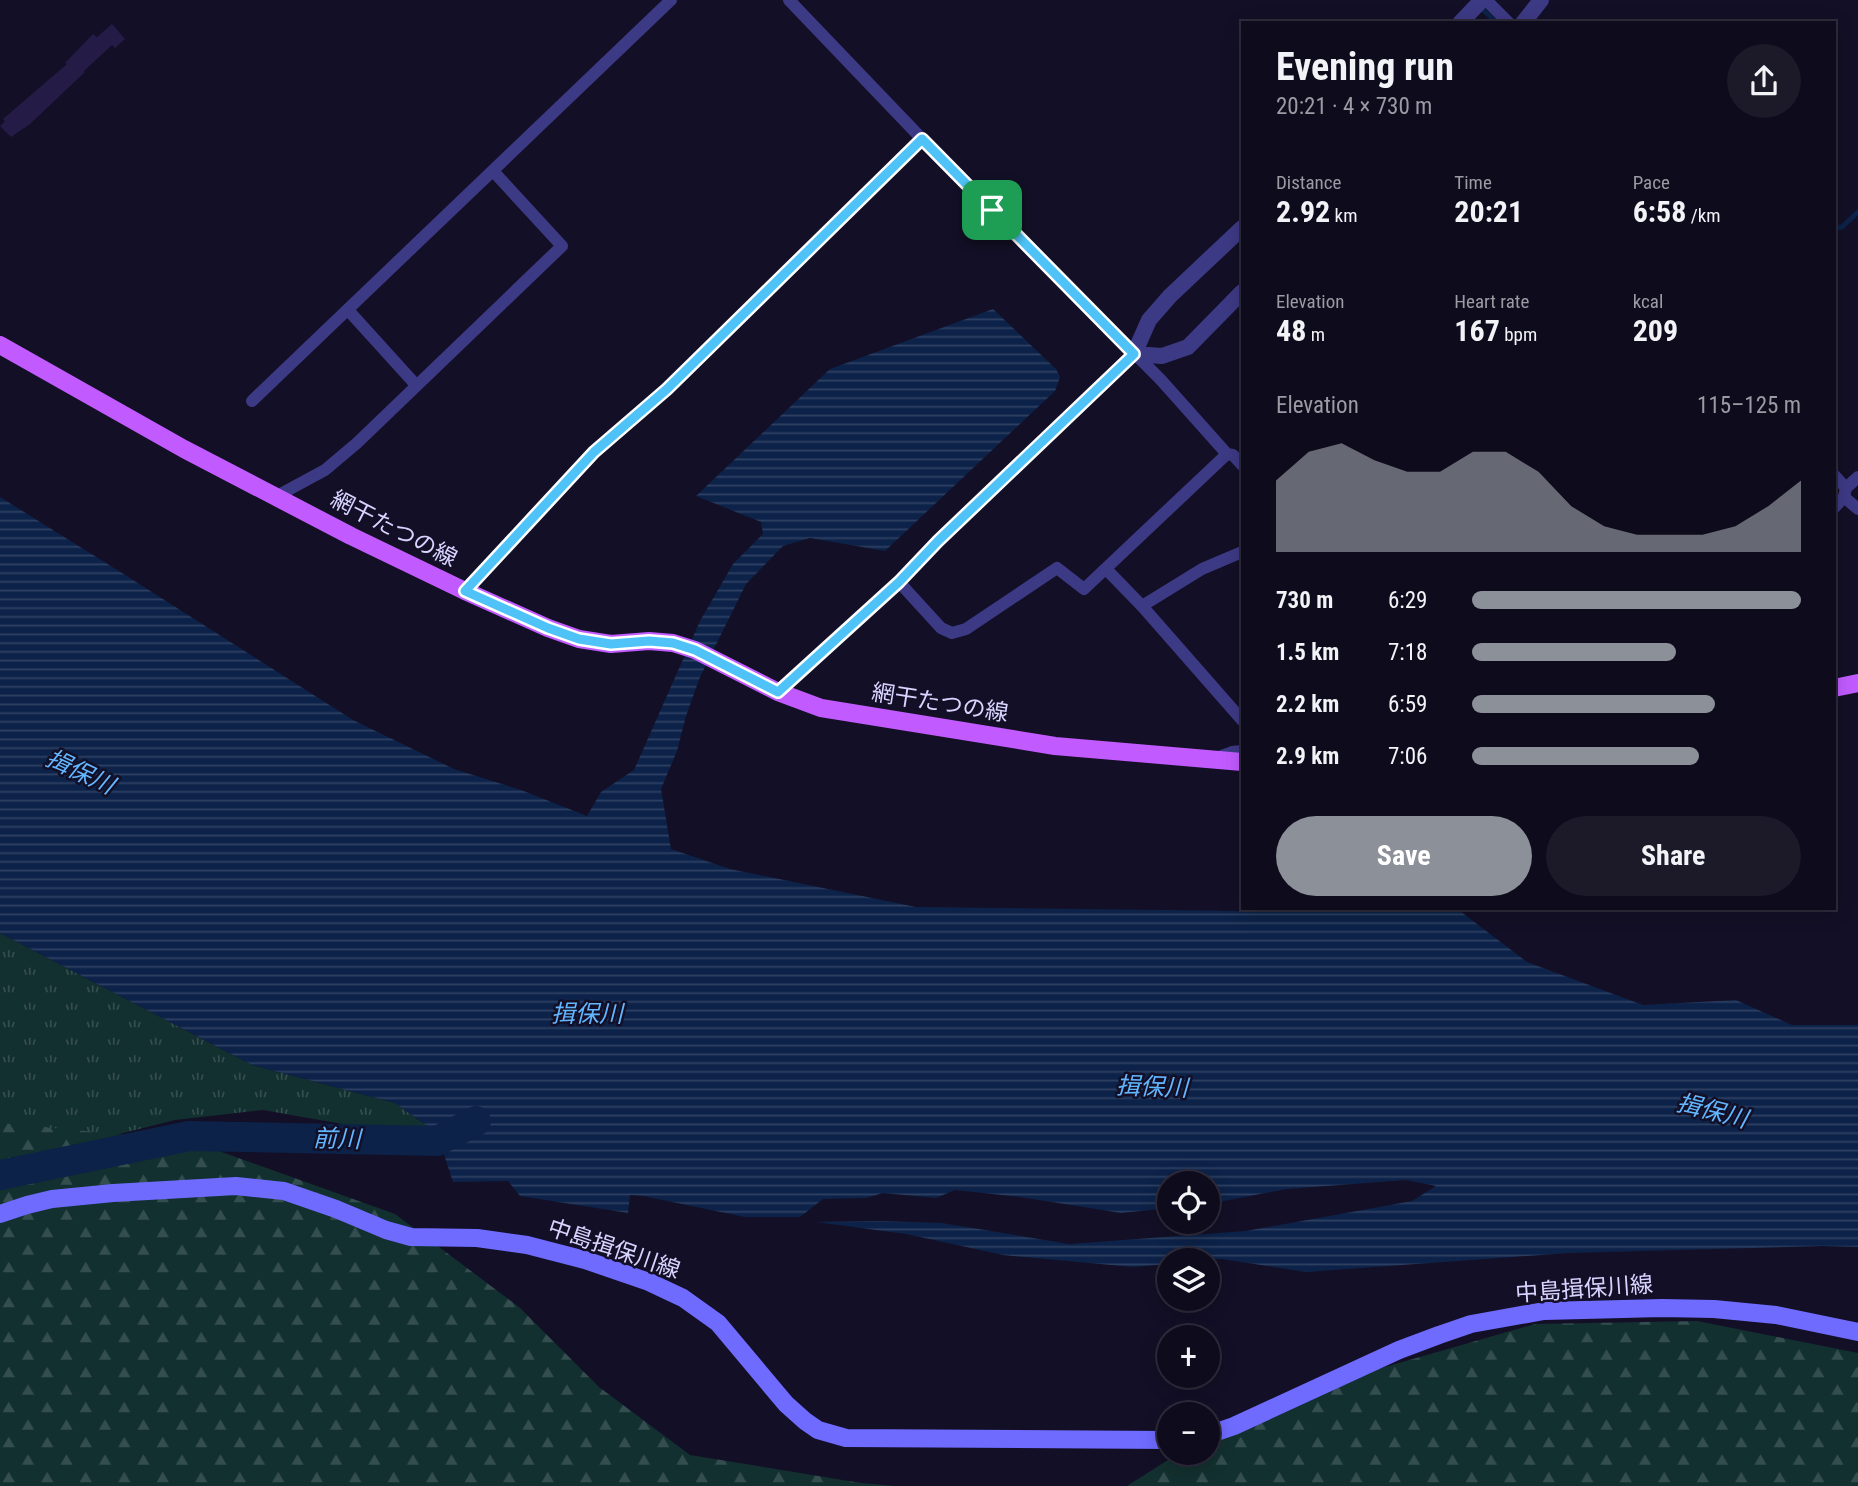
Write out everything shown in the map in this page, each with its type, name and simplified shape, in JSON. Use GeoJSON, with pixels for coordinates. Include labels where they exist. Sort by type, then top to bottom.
{"type":"FeatureCollection","features":[{"type":"Feature","properties":{"kind":"main road","name":"網干たつの線"},"geometry":{"type":"LineString","coordinates":[[0,345],[184,449],[351,536],[465,591],[579,639],[611,644],[649,641],[673,643],[695,650],[778,692],[821,708],[1055,746],[1241,762]]}},
{"type":"Feature","properties":{"kind":"main road"},"geometry":{"type":"LineString","coordinates":[[1836,688],[1858,683]]}},
{"type":"Feature","properties":{"kind":"main road","name":"中島揖保川線"},"geometry":{"type":"LineString","coordinates":[[0,1214],[51,1199],[113,1193],[236,1185],[284,1191],[411,1237],[477,1238],[527,1245],[585,1260],[649,1282],[683,1298],[718,1323],[786,1404],[805,1422],[818,1430],[846,1438],[1157,1440]]}},
{"type":"Feature","properties":{"kind":"main road","name":"中島揖保川線"},"geometry":{"type":"LineString","coordinates":[[1220,1431],[1399,1350],[1439,1335],[1471,1324],[1544,1311],[1714,1309],[1776,1315],[1858,1332]]}},
{"type":"Feature","properties":{"kind":"street"},"geometry":{"type":"LineString","coordinates":[[252,401],[671,0]]}},
{"type":"Feature","properties":{"kind":"street"},"geometry":{"type":"LineString","coordinates":[[789,0],[922,139],[1161,380],[1227,454],[1241,464]]}},
{"type":"Feature","properties":{"kind":"street"},"geometry":{"type":"LineString","coordinates":[[1462,21],[1484,0],[1506,21]]}},
{"type":"Feature","properties":{"kind":"street"},"geometry":{"type":"LineString","coordinates":[[1525,21],[1541,0]]}},
{"type":"Feature","properties":{"kind":"street"},"geometry":{"type":"LineString","coordinates":[[277,496],[325,470],[357,443],[562,246],[493,171]]}},
{"type":"Feature","properties":{"kind":"street"},"geometry":{"type":"LineString","coordinates":[[778,692],[899,582],[938,541],[1134,354],[1149,320],[1170,296],[1241,229]]}},
{"type":"Feature","properties":{"kind":"street"},"geometry":{"type":"LineString","coordinates":[[1134,354],[1162,356],[1188,347],[1241,293]]}},
{"type":"Feature","properties":{"kind":"street"},"geometry":{"type":"LineString","coordinates":[[348,310],[416,385]]}},
{"type":"Feature","properties":{"kind":"street"},"geometry":{"type":"LineString","coordinates":[[899,582],[941,628],[952,633],[966,629],[1057,568],[1084,589],[1227,454]]}},
{"type":"Feature","properties":{"kind":"street"},"geometry":{"type":"LineString","coordinates":[[1836,505],[1858,477]]}},
{"type":"Feature","properties":{"kind":"street"},"geometry":{"type":"LineString","coordinates":[[1836,478],[1858,509]]}},
{"type":"Feature","properties":{"kind":"street"},"geometry":{"type":"LineString","coordinates":[[1142,606],[1202,569],[1241,552]]}},
{"type":"Feature","properties":{"kind":"street"},"geometry":{"type":"LineString","coordinates":[[1106,569],[1241,719]]}},
{"type":"Feature","properties":{"kind":"street"},"geometry":{"type":"LineString","coordinates":[[1212,760],[1241,751]]}},
{"type":"Feature","properties":{"kind":"path"},"geometry":{"type":"LineString","coordinates":[[465,591],[594,452],[667,389],[922,139]]}},
{"type":"Feature","properties":{"kind":"green space"},"geometry":{"type":"Polygon","coordinates":[[[0,933],[252,1065],[395,1103],[437,1133],[433,1149],[410,1148],[354,1126],[263,1110],[175,1120],[0,1161],[0,933]]]}},
{"type":"Feature","properties":{"kind":"green space"},"geometry":{"type":"Polygon","coordinates":[[[0,1123],[191,1141],[395,1214],[519,1307],[599,1387],[690,1455],[861,1483],[896,1486],[0,1486],[0,1123]]]}},
{"type":"Feature","properties":{"kind":"green space"},"geometry":{"type":"Polygon","coordinates":[[[1697,1321],[1858,1353],[1858,1486],[1127,1486],[1160,1465],[1220,1465],[1220,1440],[1371,1371],[1535,1324],[1697,1321]]]}},
{"type":"Feature","properties":{"kind":"water","name":"揖保川"},"geometry":{"type":"Polygon","coordinates":[[[993,309],[1056,369],[1060,377],[1055,391],[885,551],[810,538],[783,546],[746,584],[700,677],[677,751],[661,789],[671,849],[730,869],[916,907],[1246,911],[1459,910],[1527,962],[1643,1005],[1736,1000],[1792,1025],[1858,1025],[1858,1247],[1569,1253],[1306,1272],[1220,1259],[1220,1248],[1157,1248],[1157,1265],[1133,1267],[1003,1255],[906,1234],[816,1222],[942,1223],[1069,1244],[1246,1231],[1412,1201],[1436,1186],[1406,1180],[1287,1189],[1220,1202],[1220,1171],[1157,1171],[1157,1209],[1121,1213],[955,1190],[936,1198],[883,1193],[866,1198],[823,1199],[800,1217],[745,1217],[630,1195],[628,1213],[520,1196],[508,1181],[453,1182],[437,1133],[395,1103],[252,1065],[0,933],[0,497],[353,720],[454,769],[521,790],[587,816],[601,792],[634,770],[700,621],[733,564],[763,534],[761,522],[696,496],[830,369],[993,309]]]}},
{"type":"Feature","properties":{"kind":"building"},"geometry":{"type":"Polygon","coordinates":[[[112,24],[125,39],[115,48],[112,45],[30,124],[11,137],[0,126],[5,121],[3,119],[67,64],[65,63],[93,34],[97,37],[112,24]]]}},
{"type":"Feature","properties":{"kind":"waterway"},"geometry":{"type":"LineString","coordinates":[[1478,5],[1495,21]]}},
{"type":"Feature","properties":{"kind":"waterway"},"geometry":{"type":"LineString","coordinates":[[1836,228],[1842,227],[1858,212]]}},
{"type":"Feature","properties":{"kind":"waterway","name":"前川"},"geometry":{"type":"LineString","coordinates":[[0,1175],[189,1136],[437,1141],[476,1121]]}},
{"type":"Feature","properties":{"kind":"route"},"geometry":{"type":"LineString","coordinates":[[922,139],[992,210],[1134,354],[938,541],[899,582],[778,692],[695,650],[673,643],[649,641],[611,644],[579,639],[465,591],[594,452],[667,389],[922,139]]}}]}
